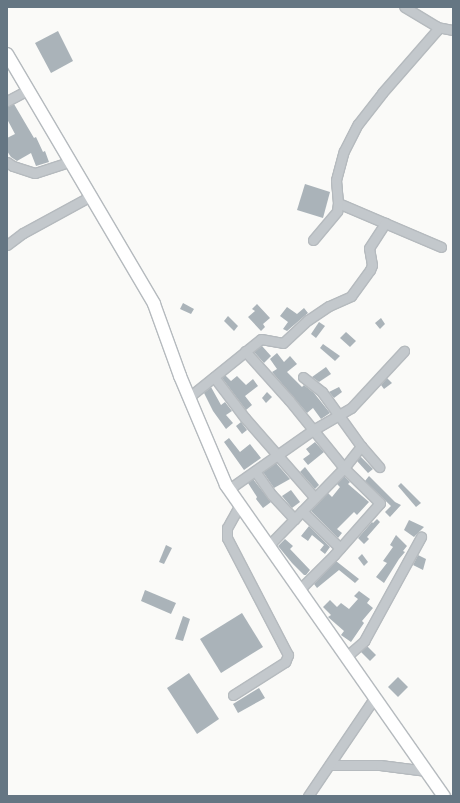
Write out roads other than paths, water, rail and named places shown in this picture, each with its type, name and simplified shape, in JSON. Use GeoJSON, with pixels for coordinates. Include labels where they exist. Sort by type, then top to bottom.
{"type":"FeatureCollection","features":[{"type":"Feature","properties":{"kind":"main road"},"geometry":{"type":"LineString","coordinates":[[7,54],[154,304],[189,397],[229,489],[444,796]]}},
{"type":"Feature","properties":{"kind":"street"},"geometry":{"type":"LineString","coordinates":[[404,7],[437,27],[453,30]]}},
{"type":"Feature","properties":{"kind":"street"},"geometry":{"type":"LineString","coordinates":[[313,240],[337,211],[338,203],[336,180],[344,151],[358,124],[382,93],[436,31],[437,27]]}},
{"type":"Feature","properties":{"kind":"street"},"geometry":{"type":"LineString","coordinates":[[7,101],[28,90]]}},
{"type":"Feature","properties":{"kind":"street"},"geometry":{"type":"LineString","coordinates":[[7,162],[13,166],[35,173],[70,161]]}},
{"type":"Feature","properties":{"kind":"street"},"geometry":{"type":"LineString","coordinates":[[7,245],[24,233],[91,196]]}},
{"type":"Feature","properties":{"kind":"street"},"geometry":{"type":"LineString","coordinates":[[338,203],[441,247]]}},
{"type":"Feature","properties":{"kind":"street"},"geometry":{"type":"LineString","coordinates":[[189,397],[261,338],[283,343],[308,320],[329,306],[351,296],[370,270],[372,265],[369,248],[385,223]]}},
{"type":"Feature","properties":{"kind":"street"},"geometry":{"type":"LineString","coordinates":[[244,351],[289,400],[344,468],[380,503],[340,548],[300,589]]}},
{"type":"Feature","properties":{"kind":"street"},"geometry":{"type":"LineString","coordinates":[[229,489],[313,430],[351,408],[404,351]]}},
{"type":"Feature","properties":{"kind":"street"},"geometry":{"type":"LineString","coordinates":[[214,377],[245,418],[315,498]]}},
{"type":"Feature","properties":{"kind":"street"},"geometry":{"type":"LineString","coordinates":[[302,377],[322,392],[361,446],[379,467]]}},
{"type":"Feature","properties":{"kind":"street"},"geometry":{"type":"LineString","coordinates":[[269,545],[344,468],[361,446]]}},
{"type":"Feature","properties":{"kind":"street"},"geometry":{"type":"LineString","coordinates":[[255,471],[272,495],[294,519]]}},
{"type":"Feature","properties":{"kind":"street"},"geometry":{"type":"LineString","coordinates":[[233,695],[285,662],[288,655],[227,538],[227,528],[240,505]]}},
{"type":"Feature","properties":{"kind":"street"},"geometry":{"type":"LineString","coordinates":[[302,511],[340,548]]}},
{"type":"Feature","properties":{"kind":"street"},"geometry":{"type":"LineString","coordinates":[[347,656],[364,641],[421,537]]}},
{"type":"Feature","properties":{"kind":"street"},"geometry":{"type":"LineString","coordinates":[[308,796],[375,697]]}},
{"type":"Feature","properties":{"kind":"street"},"geometry":{"type":"LineString","coordinates":[[330,764],[380,765],[427,771]]}}]}
